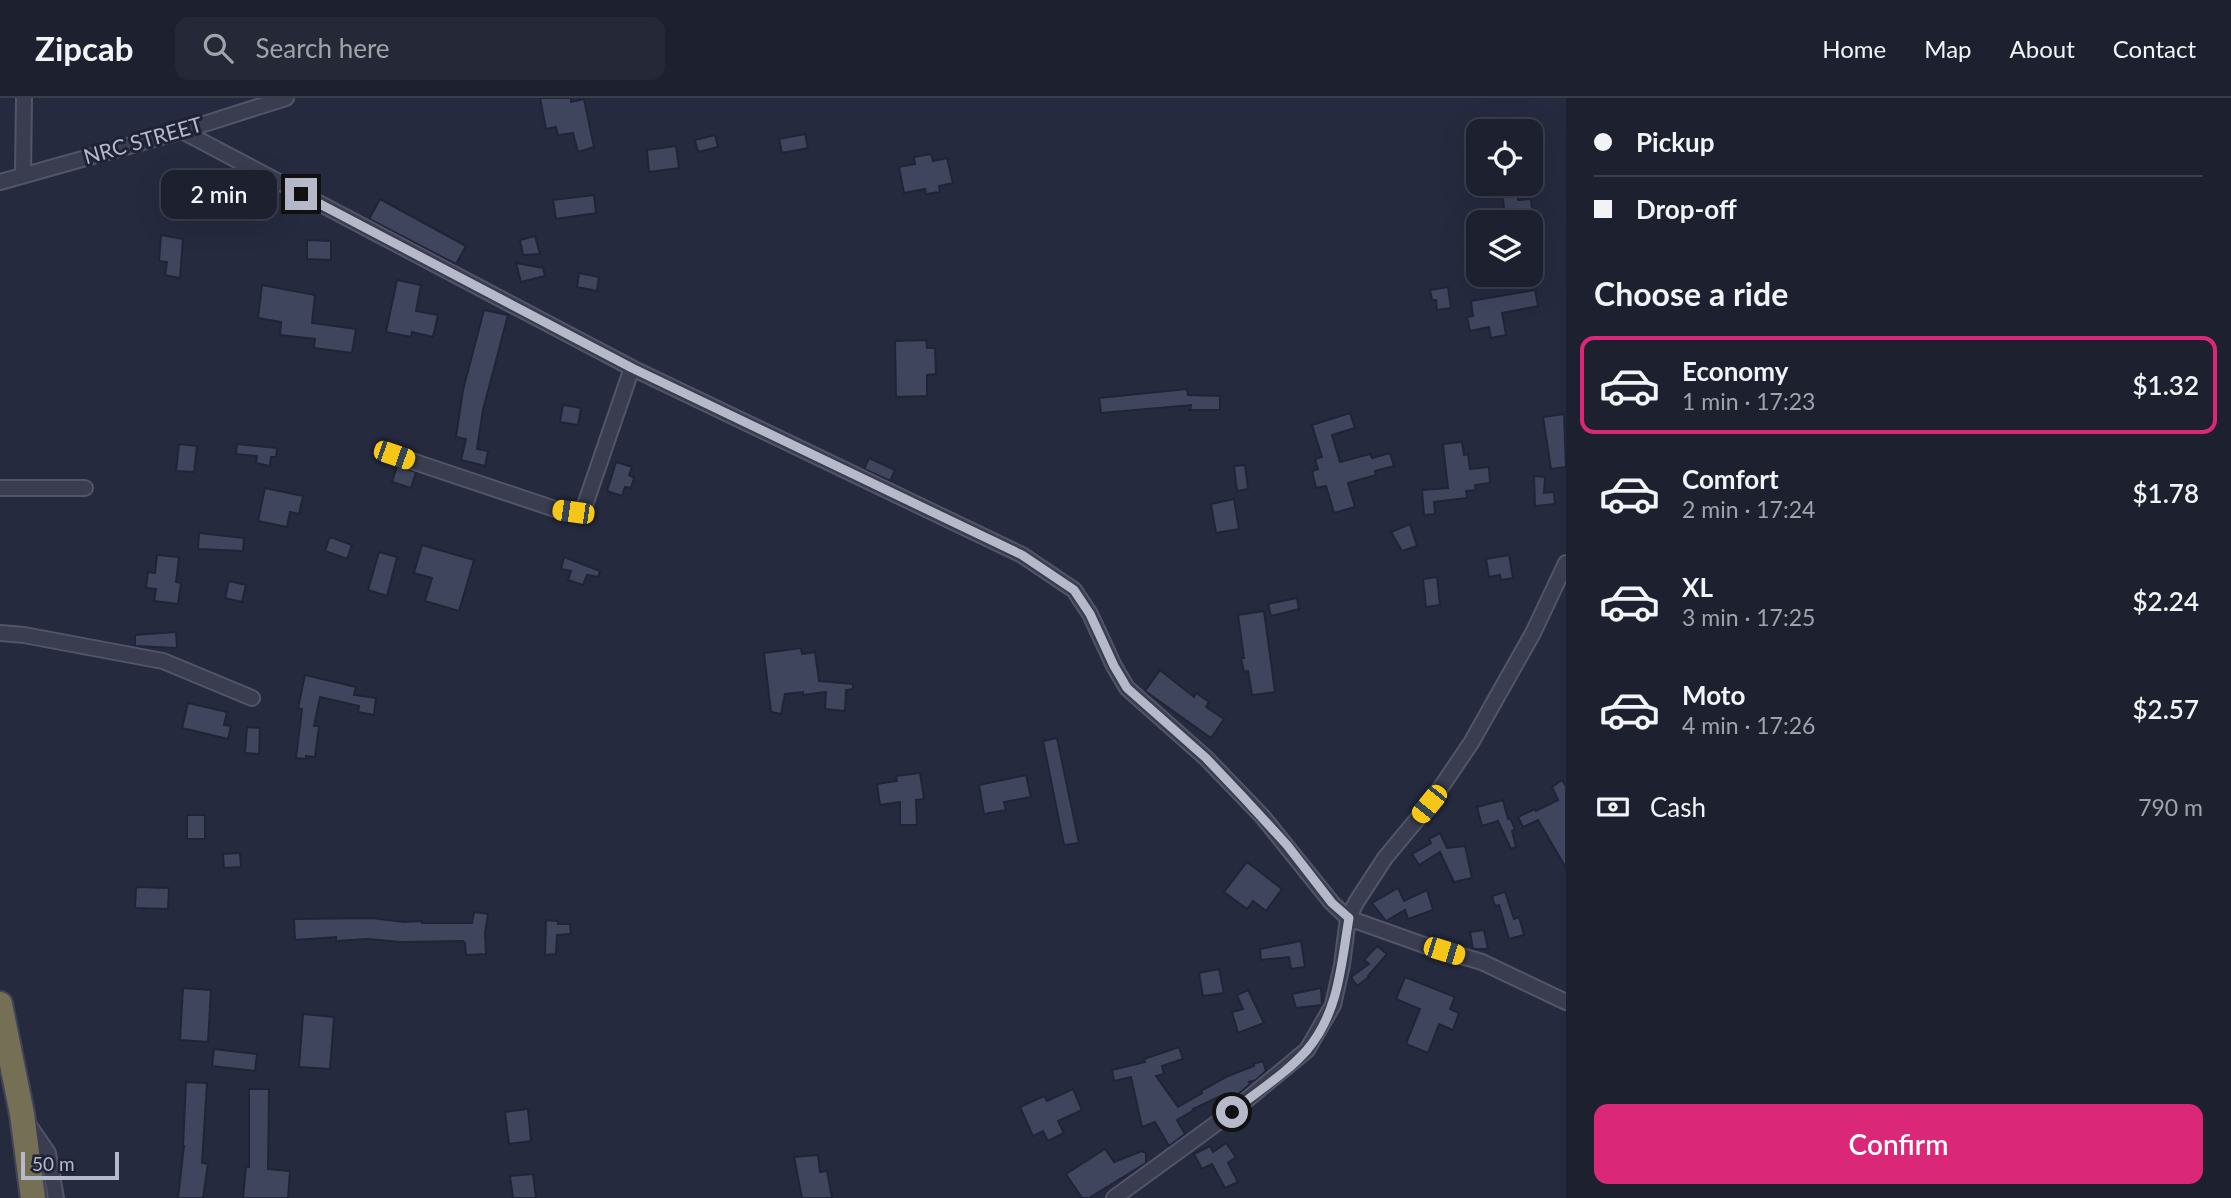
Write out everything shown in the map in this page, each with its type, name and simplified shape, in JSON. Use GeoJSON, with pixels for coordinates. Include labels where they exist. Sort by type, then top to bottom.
{"type":"FeatureCollection","features":[{"type":"Feature","properties":{"kind":"highway"},"geometry":{"type":"LineString","coordinates":[[0,1004],[22,1114],[33,1198]]}},
{"type":"Feature","properties":{"kind":"street"},"geometry":{"type":"LineString","coordinates":[[23,174],[24,98]]}},
{"type":"Feature","properties":{"kind":"street","name":"NRC STREET"},"geometry":{"type":"LineString","coordinates":[[0,182],[182,131],[286,98]]}},
{"type":"Feature","properties":{"kind":"street"},"geometry":{"type":"LineString","coordinates":[[182,131],[632,368],[1022,555],[1074,590],[1090,614],[1127,688],[1206,758],[1287,845],[1332,903],[1349,918],[1482,962],[1566,1002]]}},
{"type":"Feature","properties":{"kind":"street"},"geometry":{"type":"LineString","coordinates":[[394,455],[558,510],[573,512],[584,508],[632,368]]}},
{"type":"Feature","properties":{"kind":"street"},"geometry":{"type":"LineString","coordinates":[[0,488],[85,488]]}},
{"type":"Feature","properties":{"kind":"street"},"geometry":{"type":"LineString","coordinates":[[1114,1198],[1232,1112],[1307,1050],[1333,1005],[1349,918],[1357,901],[1385,858],[1429,804],[1471,743],[1533,633],[1566,562]]}},
{"type":"Feature","properties":{"kind":"street"},"geometry":{"type":"LineString","coordinates":[[0,633],[163,661],[252,698]]}},
{"type":"Feature","properties":{"kind":"street"},"geometry":{"type":"LineString","coordinates":[[22,1114],[48,1153],[56,1198]]}},
{"type":"Feature","properties":{"kind":"building"},"geometry":{"type":"Polygon","coordinates":[[[540,98],[571,98],[571,102],[584,99],[594,147],[578,152],[573,133],[558,135],[556,127],[546,129],[540,98]]]}},
{"type":"Feature","properties":{"kind":"building"},"geometry":{"type":"Polygon","coordinates":[[[805,134],[808,148],[782,153],[779,139],[805,134]]]}},
{"type":"Feature","properties":{"kind":"building"},"geometry":{"type":"Polygon","coordinates":[[[715,135],[718,147],[698,152],[695,140],[715,135]]]}},
{"type":"Feature","properties":{"kind":"building"},"geometry":{"type":"Polygon","coordinates":[[[676,146],[679,168],[649,172],[647,150],[676,146]]]}},
{"type":"Feature","properties":{"kind":"building"},"geometry":{"type":"Polygon","coordinates":[[[931,154],[933,161],[947,158],[953,183],[939,186],[940,192],[926,194],[925,189],[904,193],[899,167],[915,164],[914,157],[931,154]]]}},
{"type":"Feature","properties":{"kind":"building"},"geometry":{"type":"Polygon","coordinates":[[[594,195],[596,213],[556,219],[553,200],[594,195]]]}},
{"type":"Feature","properties":{"kind":"building"},"geometry":{"type":"Polygon","coordinates":[[[1502,196],[1518,196],[1518,200],[1531,199],[1532,210],[1504,210],[1502,196]]]}},
{"type":"Feature","properties":{"kind":"building"},"geometry":{"type":"Polygon","coordinates":[[[380,199],[466,246],[456,264],[369,219],[380,199]]]}},
{"type":"Feature","properties":{"kind":"building"},"geometry":{"type":"Polygon","coordinates":[[[161,235],[183,239],[180,278],[165,275],[167,262],[159,261],[161,235]]]}},
{"type":"Feature","properties":{"kind":"building"},"geometry":{"type":"Polygon","coordinates":[[[535,236],[540,254],[523,255],[520,240],[535,236]]]}},
{"type":"Feature","properties":{"kind":"building"},"geometry":{"type":"Polygon","coordinates":[[[307,240],[331,241],[331,260],[307,259],[307,240]]]}},
{"type":"Feature","properties":{"kind":"building"},"geometry":{"type":"Polygon","coordinates":[[[516,263],[543,268],[545,276],[521,282],[516,263]]]}},
{"type":"Feature","properties":{"kind":"building"},"geometry":{"type":"Polygon","coordinates":[[[579,273],[599,277],[597,291],[577,287],[579,273]]]}},
{"type":"Feature","properties":{"kind":"building"},"geometry":{"type":"Polygon","coordinates":[[[397,280],[421,285],[416,311],[438,315],[433,337],[412,332],[411,337],[386,332],[397,280]]]}},
{"type":"Feature","properties":{"kind":"building"},"geometry":{"type":"Polygon","coordinates":[[[262,285],[315,295],[312,323],[356,329],[352,353],[314,348],[315,339],[280,335],[281,322],[258,318],[262,285]]]}},
{"type":"Feature","properties":{"kind":"building"},"geometry":{"type":"Polygon","coordinates":[[[1448,287],[1451,308],[1437,310],[1436,300],[1432,300],[1430,290],[1448,287]]]}},
{"type":"Feature","properties":{"kind":"building"},"geometry":{"type":"Polygon","coordinates":[[[1535,290],[1538,306],[1502,313],[1506,335],[1491,338],[1489,327],[1470,331],[1467,317],[1473,316],[1471,301],[1535,290]]]}},
{"type":"Feature","properties":{"kind":"building"},"geometry":{"type":"Polygon","coordinates":[[[484,310],[508,315],[483,410],[477,449],[488,451],[485,466],[461,460],[466,439],[456,437],[463,390],[484,310]]]}},
{"type":"Feature","properties":{"kind":"building"},"geometry":{"type":"Polygon","coordinates":[[[926,340],[927,348],[935,348],[936,374],[927,375],[927,396],[896,397],[895,341],[926,340]]]}},
{"type":"Feature","properties":{"kind":"building"},"geometry":{"type":"Polygon","coordinates":[[[1187,389],[1188,395],[1220,396],[1220,410],[1190,410],[1191,405],[1101,413],[1099,398],[1187,389]]]}},
{"type":"Feature","properties":{"kind":"building"},"geometry":{"type":"Polygon","coordinates":[[[563,405],[581,408],[578,425],[560,422],[563,405]]]}},
{"type":"Feature","properties":{"kind":"building"},"geometry":{"type":"Polygon","coordinates":[[[1350,413],[1355,428],[1332,435],[1340,462],[1370,454],[1372,458],[1390,453],[1394,466],[1375,471],[1376,475],[1348,483],[1355,507],[1334,513],[1326,486],[1316,488],[1312,471],[1318,469],[1315,459],[1322,457],[1312,425],[1350,413]]]}},
{"type":"Feature","properties":{"kind":"building"},"geometry":{"type":"Polygon","coordinates":[[[1564,414],[1566,467],[1551,469],[1543,417],[1564,414]]]}},
{"type":"Feature","properties":{"kind":"building"},"geometry":{"type":"Polygon","coordinates":[[[1462,442],[1464,455],[1468,454],[1470,469],[1489,467],[1490,483],[1475,485],[1476,490],[1466,491],[1467,498],[1434,502],[1435,514],[1424,515],[1422,490],[1448,488],[1443,444],[1462,442]]]}},
{"type":"Feature","properties":{"kind":"building"},"geometry":{"type":"Polygon","coordinates":[[[179,444],[197,446],[194,472],[176,471],[179,444]]]}},
{"type":"Feature","properties":{"kind":"building"},"geometry":{"type":"Polygon","coordinates":[[[237,444],[277,448],[276,457],[271,457],[270,466],[256,463],[257,456],[236,454],[237,444]]]}},
{"type":"Feature","properties":{"kind":"building"},"geometry":{"type":"Polygon","coordinates":[[[869,458],[895,470],[890,481],[864,469],[869,458]]]}},
{"type":"Feature","properties":{"kind":"building"},"geometry":{"type":"Polygon","coordinates":[[[616,462],[632,467],[629,475],[634,478],[631,488],[625,487],[622,496],[607,491],[616,462]]]}},
{"type":"Feature","properties":{"kind":"building"},"geometry":{"type":"Polygon","coordinates":[[[1245,465],[1248,489],[1237,491],[1234,466],[1245,465]]]}},
{"type":"Feature","properties":{"kind":"building"},"geometry":{"type":"Polygon","coordinates":[[[397,466],[416,472],[411,488],[392,482],[397,466]]]}},
{"type":"Feature","properties":{"kind":"building"},"geometry":{"type":"Polygon","coordinates":[[[1534,476],[1545,477],[1544,493],[1554,492],[1555,504],[1535,506],[1534,476]]]}},
{"type":"Feature","properties":{"kind":"building"},"geometry":{"type":"Polygon","coordinates":[[[265,488],[303,496],[299,514],[290,512],[287,527],[258,521],[265,488]]]}},
{"type":"Feature","properties":{"kind":"building"},"geometry":{"type":"Polygon","coordinates":[[[1234,499],[1239,529],[1216,533],[1211,504],[1234,499]]]}},
{"type":"Feature","properties":{"kind":"building"},"geometry":{"type":"Polygon","coordinates":[[[1410,524],[1417,546],[1402,551],[1391,532],[1410,524]]]}},
{"type":"Feature","properties":{"kind":"building"},"geometry":{"type":"Polygon","coordinates":[[[199,533],[244,538],[243,551],[198,549],[199,533]]]}},
{"type":"Feature","properties":{"kind":"building"},"geometry":{"type":"Polygon","coordinates":[[[330,537],[352,545],[347,559],[325,551],[330,537]]]}},
{"type":"Feature","properties":{"kind":"building"},"geometry":{"type":"Polygon","coordinates":[[[422,545],[474,560],[459,611],[425,601],[432,578],[414,573],[422,545]]]}},
{"type":"Feature","properties":{"kind":"building"},"geometry":{"type":"Polygon","coordinates":[[[379,552],[397,557],[387,596],[368,590],[379,552]]]}},
{"type":"Feature","properties":{"kind":"building"},"geometry":{"type":"Polygon","coordinates":[[[157,555],[179,557],[176,582],[181,583],[178,604],[154,601],[156,589],[146,588],[148,572],[155,573],[157,555]]]}},
{"type":"Feature","properties":{"kind":"building"},"geometry":{"type":"Polygon","coordinates":[[[1509,555],[1513,578],[1501,580],[1500,575],[1489,577],[1486,559],[1509,555]]]}},
{"type":"Feature","properties":{"kind":"building"},"geometry":{"type":"Polygon","coordinates":[[[564,557],[600,571],[598,577],[587,575],[583,585],[568,580],[571,571],[561,569],[564,557]]]}},
{"type":"Feature","properties":{"kind":"building"},"geometry":{"type":"Polygon","coordinates":[[[1437,577],[1440,605],[1426,607],[1423,579],[1437,577]]]}},
{"type":"Feature","properties":{"kind":"building"},"geometry":{"type":"Polygon","coordinates":[[[229,581],[246,585],[242,602],[225,598],[229,581]]]}},
{"type":"Feature","properties":{"kind":"building"},"geometry":{"type":"Polygon","coordinates":[[[1297,598],[1299,609],[1271,616],[1268,604],[1297,598]]]}},
{"type":"Feature","properties":{"kind":"building"},"geometry":{"type":"Polygon","coordinates":[[[1264,611],[1275,692],[1252,695],[1248,671],[1244,672],[1241,658],[1244,658],[1238,615],[1264,611]]]}},
{"type":"Feature","properties":{"kind":"building"},"geometry":{"type":"Polygon","coordinates":[[[176,632],[177,648],[135,646],[135,635],[176,632]]]}},
{"type":"Feature","properties":{"kind":"building"},"geometry":{"type":"Polygon","coordinates":[[[801,648],[802,654],[815,652],[819,681],[853,684],[853,689],[846,690],[845,711],[825,709],[826,692],[803,695],[803,692],[785,694],[781,714],[771,712],[764,653],[801,648]]]}},
{"type":"Feature","properties":{"kind":"building"},"geometry":{"type":"Polygon","coordinates":[[[1160,670],[1194,697],[1196,693],[1209,702],[1206,707],[1224,719],[1211,738],[1145,691],[1160,670]]]}},
{"type":"Feature","properties":{"kind":"building"},"geometry":{"type":"Polygon","coordinates":[[[305,675],[356,687],[354,695],[376,698],[374,715],[358,712],[359,706],[320,697],[314,726],[319,726],[315,757],[306,756],[306,759],[296,758],[302,709],[298,708],[305,675]]]}},
{"type":"Feature","properties":{"kind":"building"},"geometry":{"type":"Polygon","coordinates":[[[188,703],[227,712],[224,725],[231,726],[228,739],[182,728],[188,703]]]}},
{"type":"Feature","properties":{"kind":"building"},"geometry":{"type":"Polygon","coordinates":[[[247,727],[260,728],[259,754],[245,753],[247,727]]]}},
{"type":"Feature","properties":{"kind":"building"},"geometry":{"type":"Polygon","coordinates":[[[1057,738],[1079,843],[1064,845],[1043,741],[1057,738]]]}},
{"type":"Feature","properties":{"kind":"building"},"geometry":{"type":"Polygon","coordinates":[[[920,773],[924,799],[916,800],[917,825],[900,825],[900,802],[880,805],[877,784],[897,781],[896,776],[920,773]]]}},
{"type":"Feature","properties":{"kind":"building"},"geometry":{"type":"Polygon","coordinates":[[[1026,775],[1031,797],[1004,802],[1006,810],[984,814],[979,785],[1026,775]]]}},
{"type":"Feature","properties":{"kind":"building"},"geometry":{"type":"Polygon","coordinates":[[[1562,780],[1566,786],[1566,868],[1538,820],[1523,827],[1518,817],[1558,800],[1552,787],[1562,780]]]}},
{"type":"Feature","properties":{"kind":"building"},"geometry":{"type":"Polygon","coordinates":[[[1503,800],[1508,819],[1510,818],[1515,829],[1512,831],[1516,847],[1511,849],[1498,821],[1482,826],[1477,807],[1503,800]]]}},
{"type":"Feature","properties":{"kind":"building"},"geometry":{"type":"Polygon","coordinates":[[[187,815],[205,815],[205,839],[187,839],[187,815]]]}},
{"type":"Feature","properties":{"kind":"building"},"geometry":{"type":"Polygon","coordinates":[[[1440,833],[1447,848],[1465,846],[1472,878],[1454,882],[1440,852],[1419,865],[1412,854],[1431,843],[1429,839],[1440,833]]]}},
{"type":"Feature","properties":{"kind":"building"},"geometry":{"type":"Polygon","coordinates":[[[240,853],[241,867],[224,868],[223,854],[240,853]]]}},
{"type":"Feature","properties":{"kind":"building"},"geometry":{"type":"Polygon","coordinates":[[[1247,862],[1282,889],[1266,911],[1253,901],[1247,909],[1224,892],[1247,862]]]}},
{"type":"Feature","properties":{"kind":"building"},"geometry":{"type":"Polygon","coordinates":[[[136,887],[169,888],[168,909],[135,908],[136,887]]]}},
{"type":"Feature","properties":{"kind":"building"},"geometry":{"type":"Polygon","coordinates":[[[1398,888],[1404,901],[1427,890],[1433,910],[1408,919],[1405,910],[1386,921],[1372,903],[1398,888]]]}},
{"type":"Feature","properties":{"kind":"building"},"geometry":{"type":"Polygon","coordinates":[[[1505,892],[1514,919],[1519,917],[1524,935],[1509,939],[1499,905],[1495,906],[1492,896],[1505,892]]]}},
{"type":"Feature","properties":{"kind":"building"},"geometry":{"type":"Polygon","coordinates":[[[474,912],[488,914],[486,954],[466,955],[463,941],[336,941],[336,937],[295,940],[294,919],[372,918],[422,923],[472,923],[474,912]]]}},
{"type":"Feature","properties":{"kind":"building"},"geometry":{"type":"Polygon","coordinates":[[[546,920],[570,924],[571,934],[557,935],[556,954],[545,955],[546,920]]]}},
{"type":"Feature","properties":{"kind":"building"},"geometry":{"type":"Polygon","coordinates":[[[1484,930],[1488,949],[1473,949],[1470,932],[1484,930]]]}},
{"type":"Feature","properties":{"kind":"building"},"geometry":{"type":"Polygon","coordinates":[[[1301,941],[1305,967],[1291,969],[1289,957],[1261,960],[1260,949],[1301,941]]]}},
{"type":"Feature","properties":{"kind":"building"},"geometry":{"type":"Polygon","coordinates":[[[1377,946],[1387,954],[1369,977],[1357,986],[1351,977],[1369,964],[1364,960],[1377,946]]]}},
{"type":"Feature","properties":{"kind":"building"},"geometry":{"type":"Polygon","coordinates":[[[1219,969],[1224,993],[1203,996],[1199,973],[1219,969]]]}},
{"type":"Feature","properties":{"kind":"building"},"geometry":{"type":"Polygon","coordinates":[[[1405,977],[1455,997],[1450,1009],[1459,1013],[1453,1030],[1439,1024],[1428,1053],[1406,1044],[1420,1009],[1396,999],[1405,977]]]}},
{"type":"Feature","properties":{"kind":"building"},"geometry":{"type":"Polygon","coordinates":[[[183,988],[211,990],[208,1042],[180,1040],[183,988]]]}},
{"type":"Feature","properties":{"kind":"building"},"geometry":{"type":"Polygon","coordinates":[[[1321,988],[1322,1005],[1296,1008],[1292,994],[1321,988]]]}},
{"type":"Feature","properties":{"kind":"building"},"geometry":{"type":"Polygon","coordinates":[[[1248,990],[1264,1023],[1238,1033],[1232,1012],[1243,1009],[1237,995],[1248,990]]]}},
{"type":"Feature","properties":{"kind":"building"},"geometry":{"type":"Polygon","coordinates":[[[303,1014],[334,1017],[330,1069],[299,1067],[303,1014]]]}},
{"type":"Feature","properties":{"kind":"building"},"geometry":{"type":"Polygon","coordinates":[[[1179,1047],[1183,1059],[1162,1066],[1164,1074],[1156,1076],[1178,1107],[1202,1093],[1201,1091],[1254,1066],[1253,1064],[1263,1061],[1266,1071],[1256,1080],[1249,1082],[1250,1084],[1228,1103],[1225,1094],[1177,1120],[1185,1134],[1169,1146],[1155,1122],[1142,1127],[1131,1077],[1114,1081],[1112,1070],[1145,1062],[1144,1059],[1179,1047]]]}},
{"type":"Feature","properties":{"kind":"building"},"geometry":{"type":"Polygon","coordinates":[[[214,1049],[257,1054],[255,1071],[212,1066],[214,1049]]]}},
{"type":"Feature","properties":{"kind":"building"},"geometry":{"type":"Polygon","coordinates":[[[186,1082],[207,1083],[202,1163],[208,1164],[203,1198],[178,1198],[184,1146],[186,1082]]]}},
{"type":"Feature","properties":{"kind":"building"},"geometry":{"type":"Polygon","coordinates":[[[249,1089],[269,1089],[268,1169],[290,1171],[288,1198],[243,1198],[246,1166],[249,1167],[249,1089]]]}},
{"type":"Feature","properties":{"kind":"building"},"geometry":{"type":"Polygon","coordinates":[[[1073,1089],[1082,1110],[1058,1121],[1064,1133],[1048,1141],[1043,1131],[1033,1136],[1020,1107],[1044,1096],[1047,1101],[1073,1089]]]}},
{"type":"Feature","properties":{"kind":"building"},"geometry":{"type":"Polygon","coordinates":[[[528,1109],[531,1141],[509,1144],[505,1112],[528,1109]]]}},
{"type":"Feature","properties":{"kind":"building"},"geometry":{"type":"Polygon","coordinates":[[[1226,1143],[1236,1157],[1228,1163],[1238,1182],[1225,1188],[1212,1164],[1202,1169],[1194,1154],[1210,1146],[1213,1152],[1226,1143]]]}},
{"type":"Feature","properties":{"kind":"building"},"geometry":{"type":"Polygon","coordinates":[[[1105,1149],[1114,1162],[1142,1151],[1146,1153],[1146,1163],[1089,1198],[1082,1198],[1066,1174],[1105,1149]]]}},
{"type":"Feature","properties":{"kind":"building"},"geometry":{"type":"Polygon","coordinates":[[[818,1155],[820,1172],[827,1171],[832,1198],[802,1198],[794,1157],[818,1155]]]}},
{"type":"Feature","properties":{"kind":"building"},"geometry":{"type":"Polygon","coordinates":[[[533,1174],[536,1198],[513,1198],[510,1176],[533,1174]]]}},
{"type":"Feature","properties":{"kind":"route"},"geometry":{"type":"LineString","coordinates":[[301,194],[632,368],[1022,555],[1074,590],[1090,614],[1127,688],[1206,758],[1262,816],[1332,903],[1349,918],[1338,990],[1316,1036],[1307,1050],[1232,1112]]}}]}
